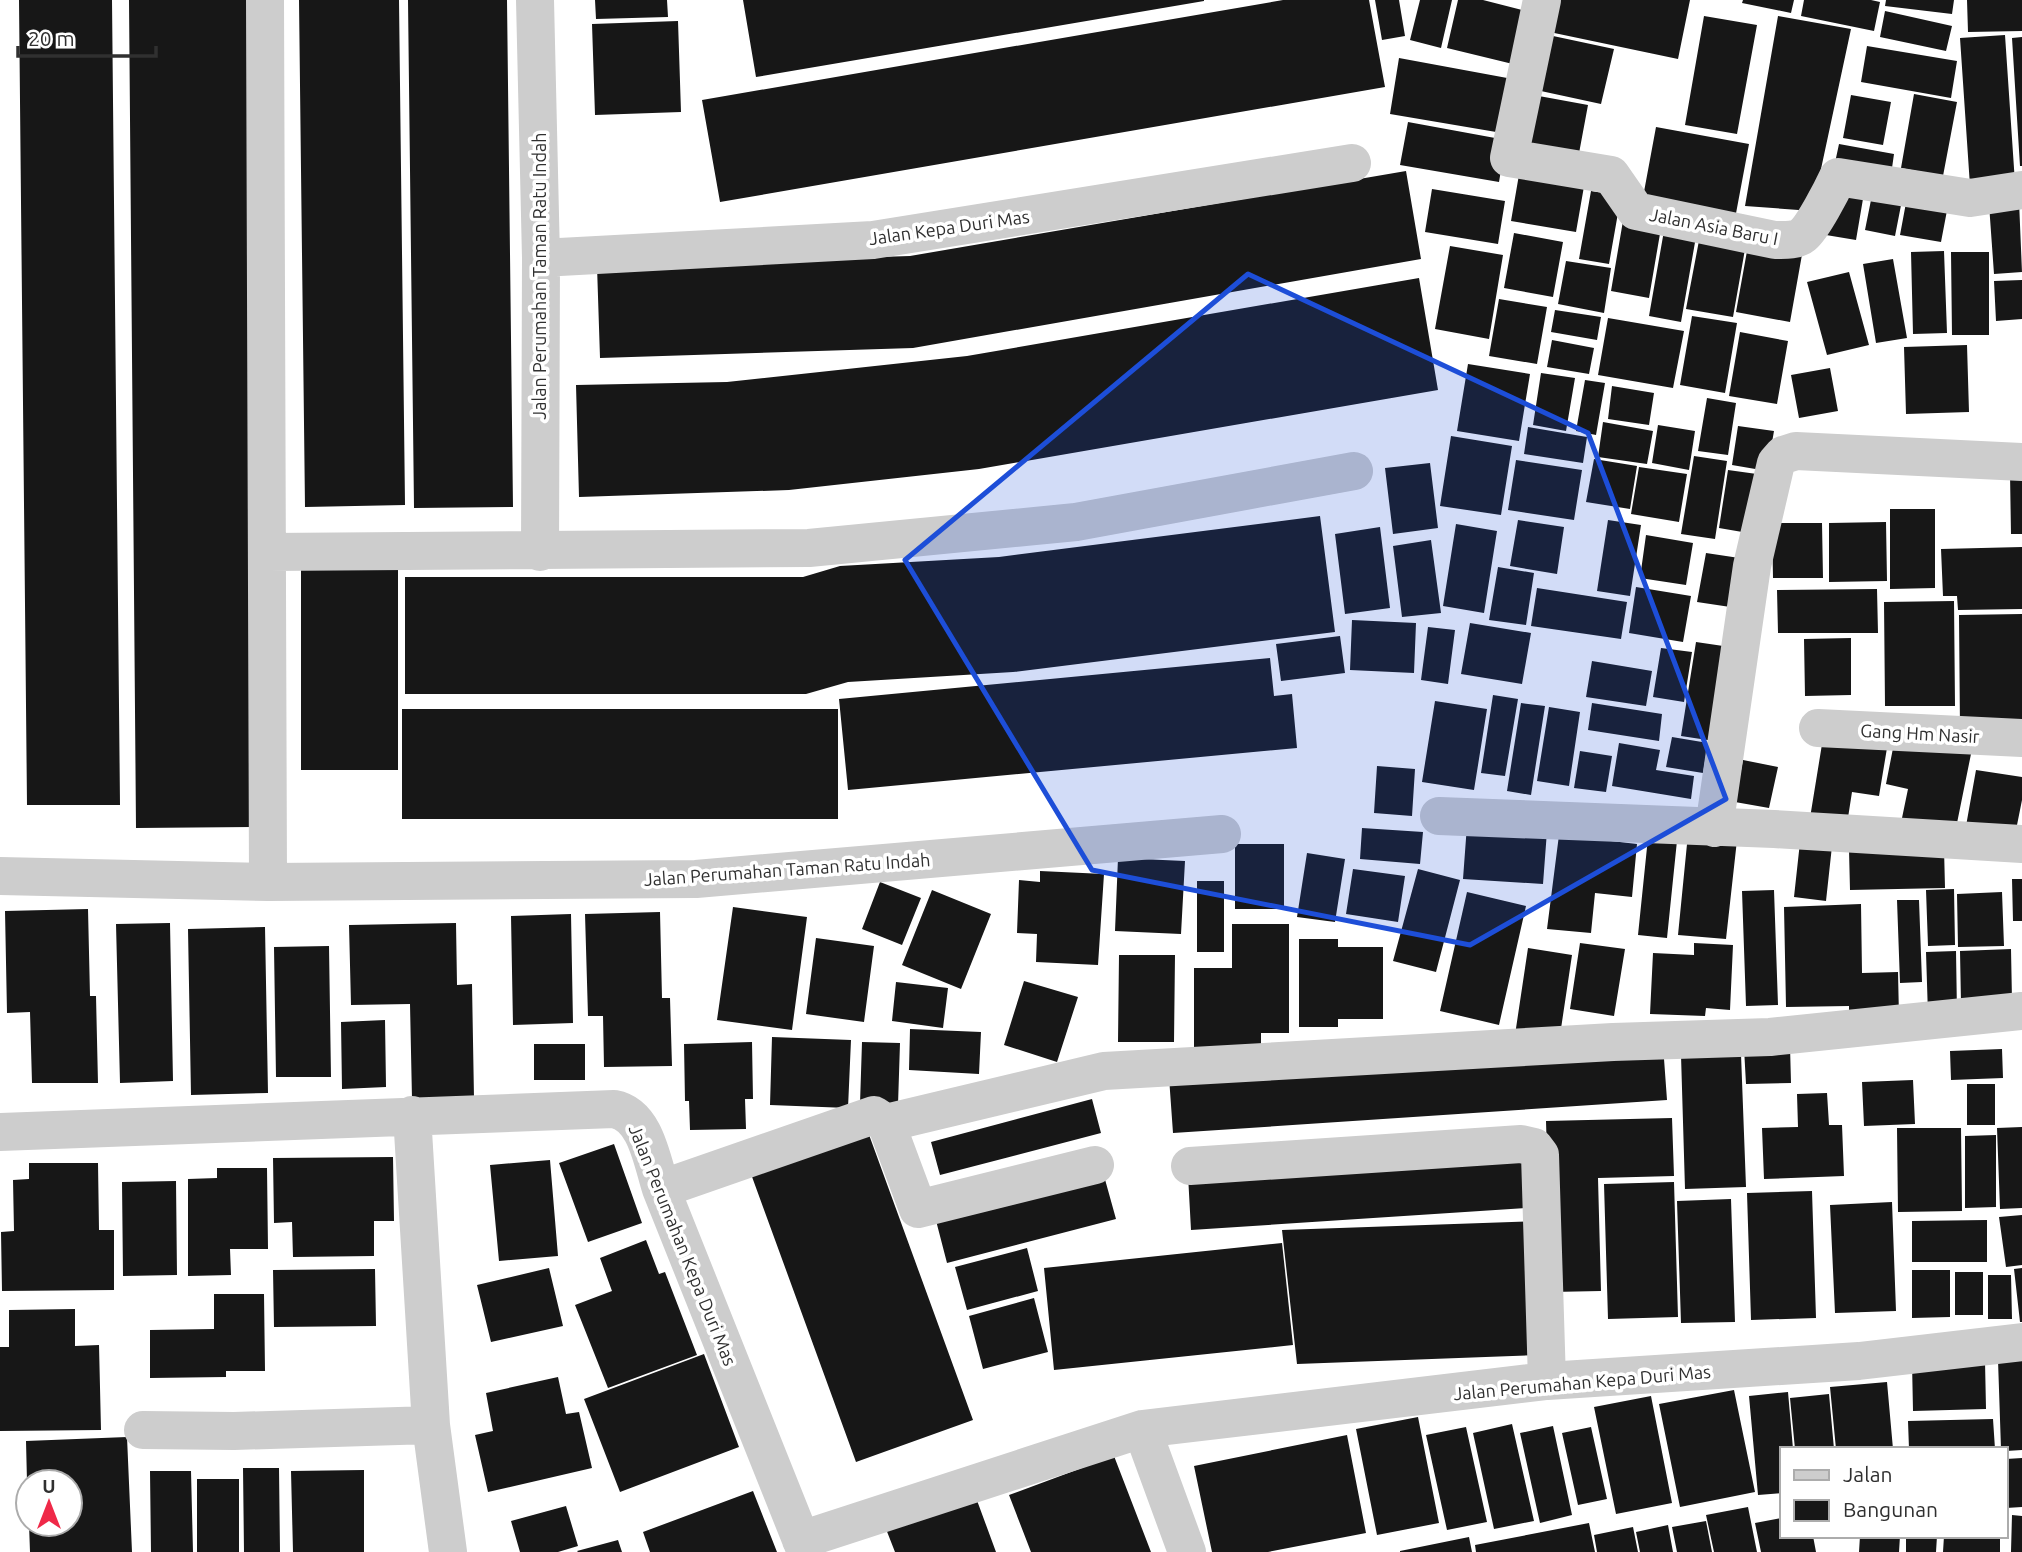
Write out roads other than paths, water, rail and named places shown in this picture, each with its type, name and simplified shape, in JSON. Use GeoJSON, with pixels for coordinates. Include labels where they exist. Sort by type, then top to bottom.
{"type":"FeatureCollection","features":[{"type":"Feature","properties":{"kind":"street"},"geometry":{"type":"LineString","coordinates":[[265,0],[268,882]]}},
{"type":"Feature","properties":{"kind":"street","name":"Jalan Perumahan Taman Ratu Indah"},"geometry":{"type":"LineString","coordinates":[[535,0],[541,258],[540,552]]}},
{"type":"Feature","properties":{"kind":"street","name":"Jalan Asia Baru I"},"geometry":{"type":"LineString","coordinates":[[1542,0],[1509,158],[1611,175],[1636,211],[1775,240],[1790,240],[1803,236],[1838,177],[1970,198],[2022,190]]}},
{"type":"Feature","properties":{"kind":"street","name":"Jalan Kepa Duri Mas"},"geometry":{"type":"LineString","coordinates":[[541,258],[873,240],[1352,163]]}},
{"type":"Feature","properties":{"kind":"street"},"geometry":{"type":"LineString","coordinates":[[1714,828],[1752,566],[1776,463],[1783,455],[1796,451],[2022,462]]}},
{"type":"Feature","properties":{"kind":"street"},"geometry":{"type":"LineString","coordinates":[[268,552],[810,548],[1063,523],[1354,471]]}},
{"type":"Feature","properties":{"kind":"street","name":"Gang Hm Nasir"},"geometry":{"type":"LineString","coordinates":[[1818,728],[2022,738]]}},
{"type":"Feature","properties":{"kind":"street"},"geometry":{"type":"LineString","coordinates":[[1439,816],[2022,844]]}},
{"type":"Feature","properties":{"kind":"street","name":"Jalan Perumahan Taman Ratu Indah"},"geometry":{"type":"LineString","coordinates":[[0,876],[268,882],[696,878],[1222,834]]}},
{"type":"Feature","properties":{"kind":"street"},"geometry":{"type":"LineString","coordinates":[[887,1123],[1104,1071],[1613,1042],[1770,1037],[2022,1011]]}},
{"type":"Feature","properties":{"kind":"street","name":"Jalan Perumahan Kepa Duri Mas"},"geometry":{"type":"LineString","coordinates":[[0,1132],[412,1115],[614,1109],[625,1111],[634,1118],[643,1134],[661,1188],[804,1546],[859,1518],[1142,1429],[1547,1381],[1859,1361],[2022,1342]]}},
{"type":"Feature","properties":{"kind":"street"},"geometry":{"type":"LineString","coordinates":[[412,1115],[431,1425],[448,1552]]}},
{"type":"Feature","properties":{"kind":"street"},"geometry":{"type":"LineString","coordinates":[[661,1188],[868,1116],[880,1116],[887,1123],[918,1209],[1095,1165]]}},
{"type":"Feature","properties":{"kind":"street"},"geometry":{"type":"LineString","coordinates":[[1190,1166],[1521,1144],[1534,1147],[1541,1155],[1547,1381]]}},
{"type":"Feature","properties":{"kind":"street"},"geometry":{"type":"LineString","coordinates":[[143,1430],[431,1425]]}},
{"type":"Feature","properties":{"kind":"street"},"geometry":{"type":"LineString","coordinates":[[1142,1429],[1187,1552]]}}]}
